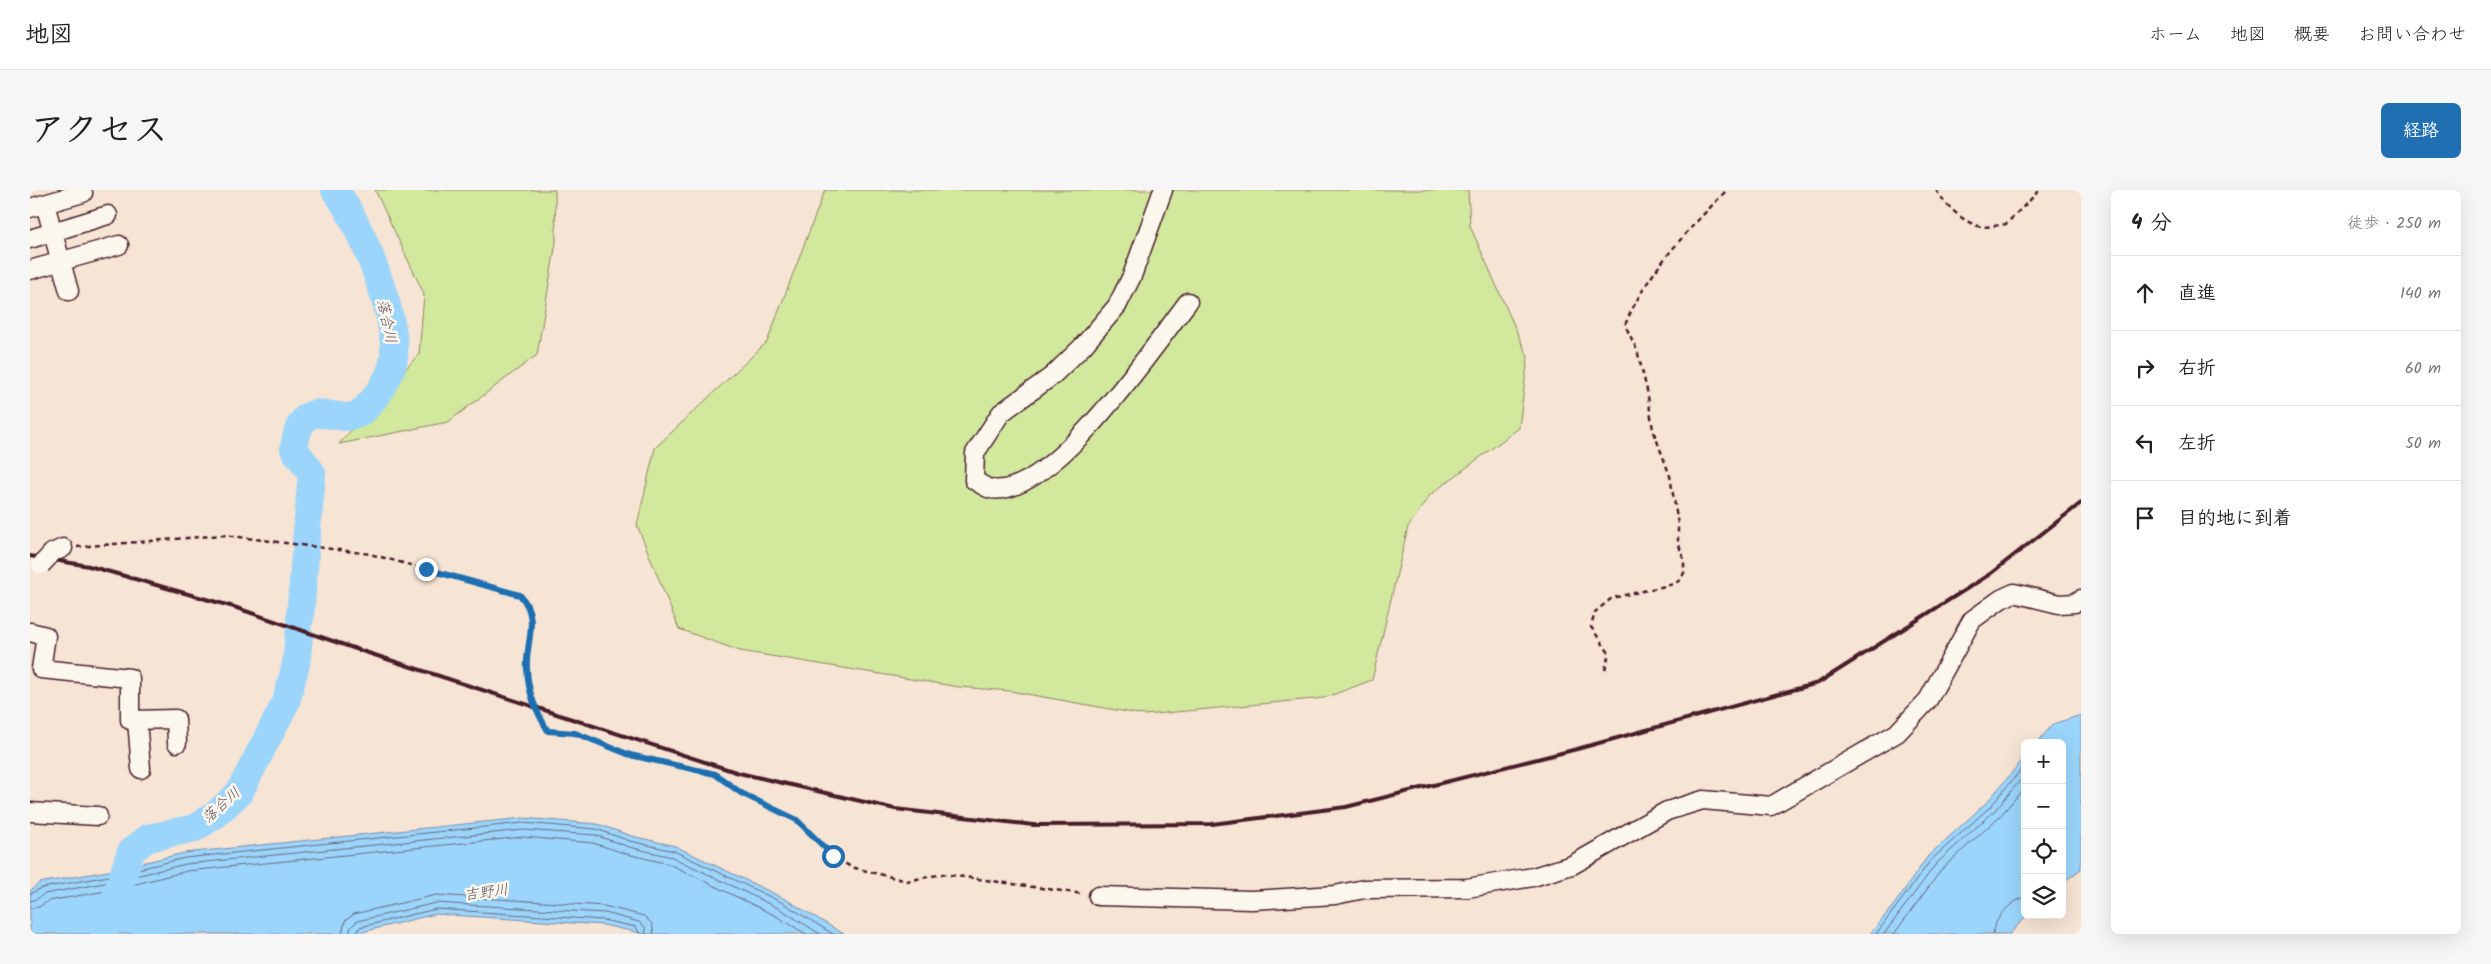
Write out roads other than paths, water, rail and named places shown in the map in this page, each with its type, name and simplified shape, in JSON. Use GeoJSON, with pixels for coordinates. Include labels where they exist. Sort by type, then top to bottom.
{"type":"FeatureCollection","features":[{"type":"Feature","properties":{"kind":"street"},"geometry":{"type":"LineString","coordinates":[[1163,190],[1132,276],[1117,306],[1083,346],[1052,376],[1001,413],[975,453],[974,480],[991,489],[1017,484],[1030,479],[1070,448],[1092,426],[1188,302]]}},
{"type":"Feature","properties":{"kind":"street"},"geometry":{"type":"LineString","coordinates":[[69,291],[54,232],[37,206],[83,193]]}},
{"type":"Feature","properties":{"kind":"street"},"geometry":{"type":"LineString","coordinates":[[30,239],[108,215]]}},
{"type":"Feature","properties":{"kind":"street"},"geometry":{"type":"LineString","coordinates":[[30,270],[119,245]]}},
{"type":"Feature","properties":{"kind":"street"},"geometry":{"type":"LineString","coordinates":[[1098,896],[1252,900],[1335,896],[1364,889],[1467,888],[1533,877],[1572,865],[1667,811],[1683,805],[1704,800],[1771,806],[1897,732],[1928,700],[1972,620],[2001,599],[2014,594],[2059,604],[2075,604],[2081,598]]}},
{"type":"Feature","properties":{"kind":"street"},"geometry":{"type":"LineString","coordinates":[[30,632],[46,636],[41,669],[130,678],[130,720],[176,719],[177,743]]}},
{"type":"Feature","properties":{"kind":"street"},"geometry":{"type":"LineString","coordinates":[[136,720],[140,769]]}},
{"type":"Feature","properties":{"kind":"street"},"geometry":{"type":"LineString","coordinates":[[30,812],[98,816]]}},
{"type":"Feature","properties":{"kind":"water"},"geometry":{"type":"Polygon","coordinates":[[[2081,715],[2081,869],[2066,880],[2066,739],[2040,739],[2053,724],[2081,715]]]}},
{"type":"Feature","properties":{"kind":"water"},"geometry":{"type":"Polygon","coordinates":[[[2021,762],[2021,919],[2023,919],[2010,934],[1870,934],[1896,902],[1928,856],[1987,802],[2021,762]]]}},
{"type":"Feature","properties":{"kind":"water","name":"吉野川"},"geometry":{"type":"Polygon","coordinates":[[[523,818],[597,824],[632,836],[675,846],[785,899],[844,934],[645,934],[603,925],[435,914],[354,934],[30,934],[30,891],[39,883],[108,871],[184,853],[523,818]]]}},
{"type":"Feature","properties":{"kind":"waterway","name":"落合川"},"geometry":{"type":"LineString","coordinates":[[306,542],[312,473],[294,449],[298,430],[305,419],[313,414],[344,417],[354,416],[364,410],[383,386],[393,364],[394,357],[390,318],[384,294],[356,224],[335,190]]}},
{"type":"Feature","properties":{"kind":"waterway","name":"落合川"},"geometry":{"type":"LineString","coordinates":[[300,618],[305,556]]}},
{"type":"Feature","properties":{"kind":"waterway","name":"落合川"},"geometry":{"type":"LineString","coordinates":[[104,934],[131,851],[148,838],[195,828],[215,815],[239,793],[286,702],[296,664],[299,635]]}},
{"type":"Feature","properties":{"kind":"railway"},"geometry":{"type":"LineString","coordinates":[[30,556],[89,566],[234,607],[359,650],[739,773],[895,809],[1033,825],[1212,824],[1346,807],[1577,749],[1818,683],[1990,574],[2081,503]]}}]}
